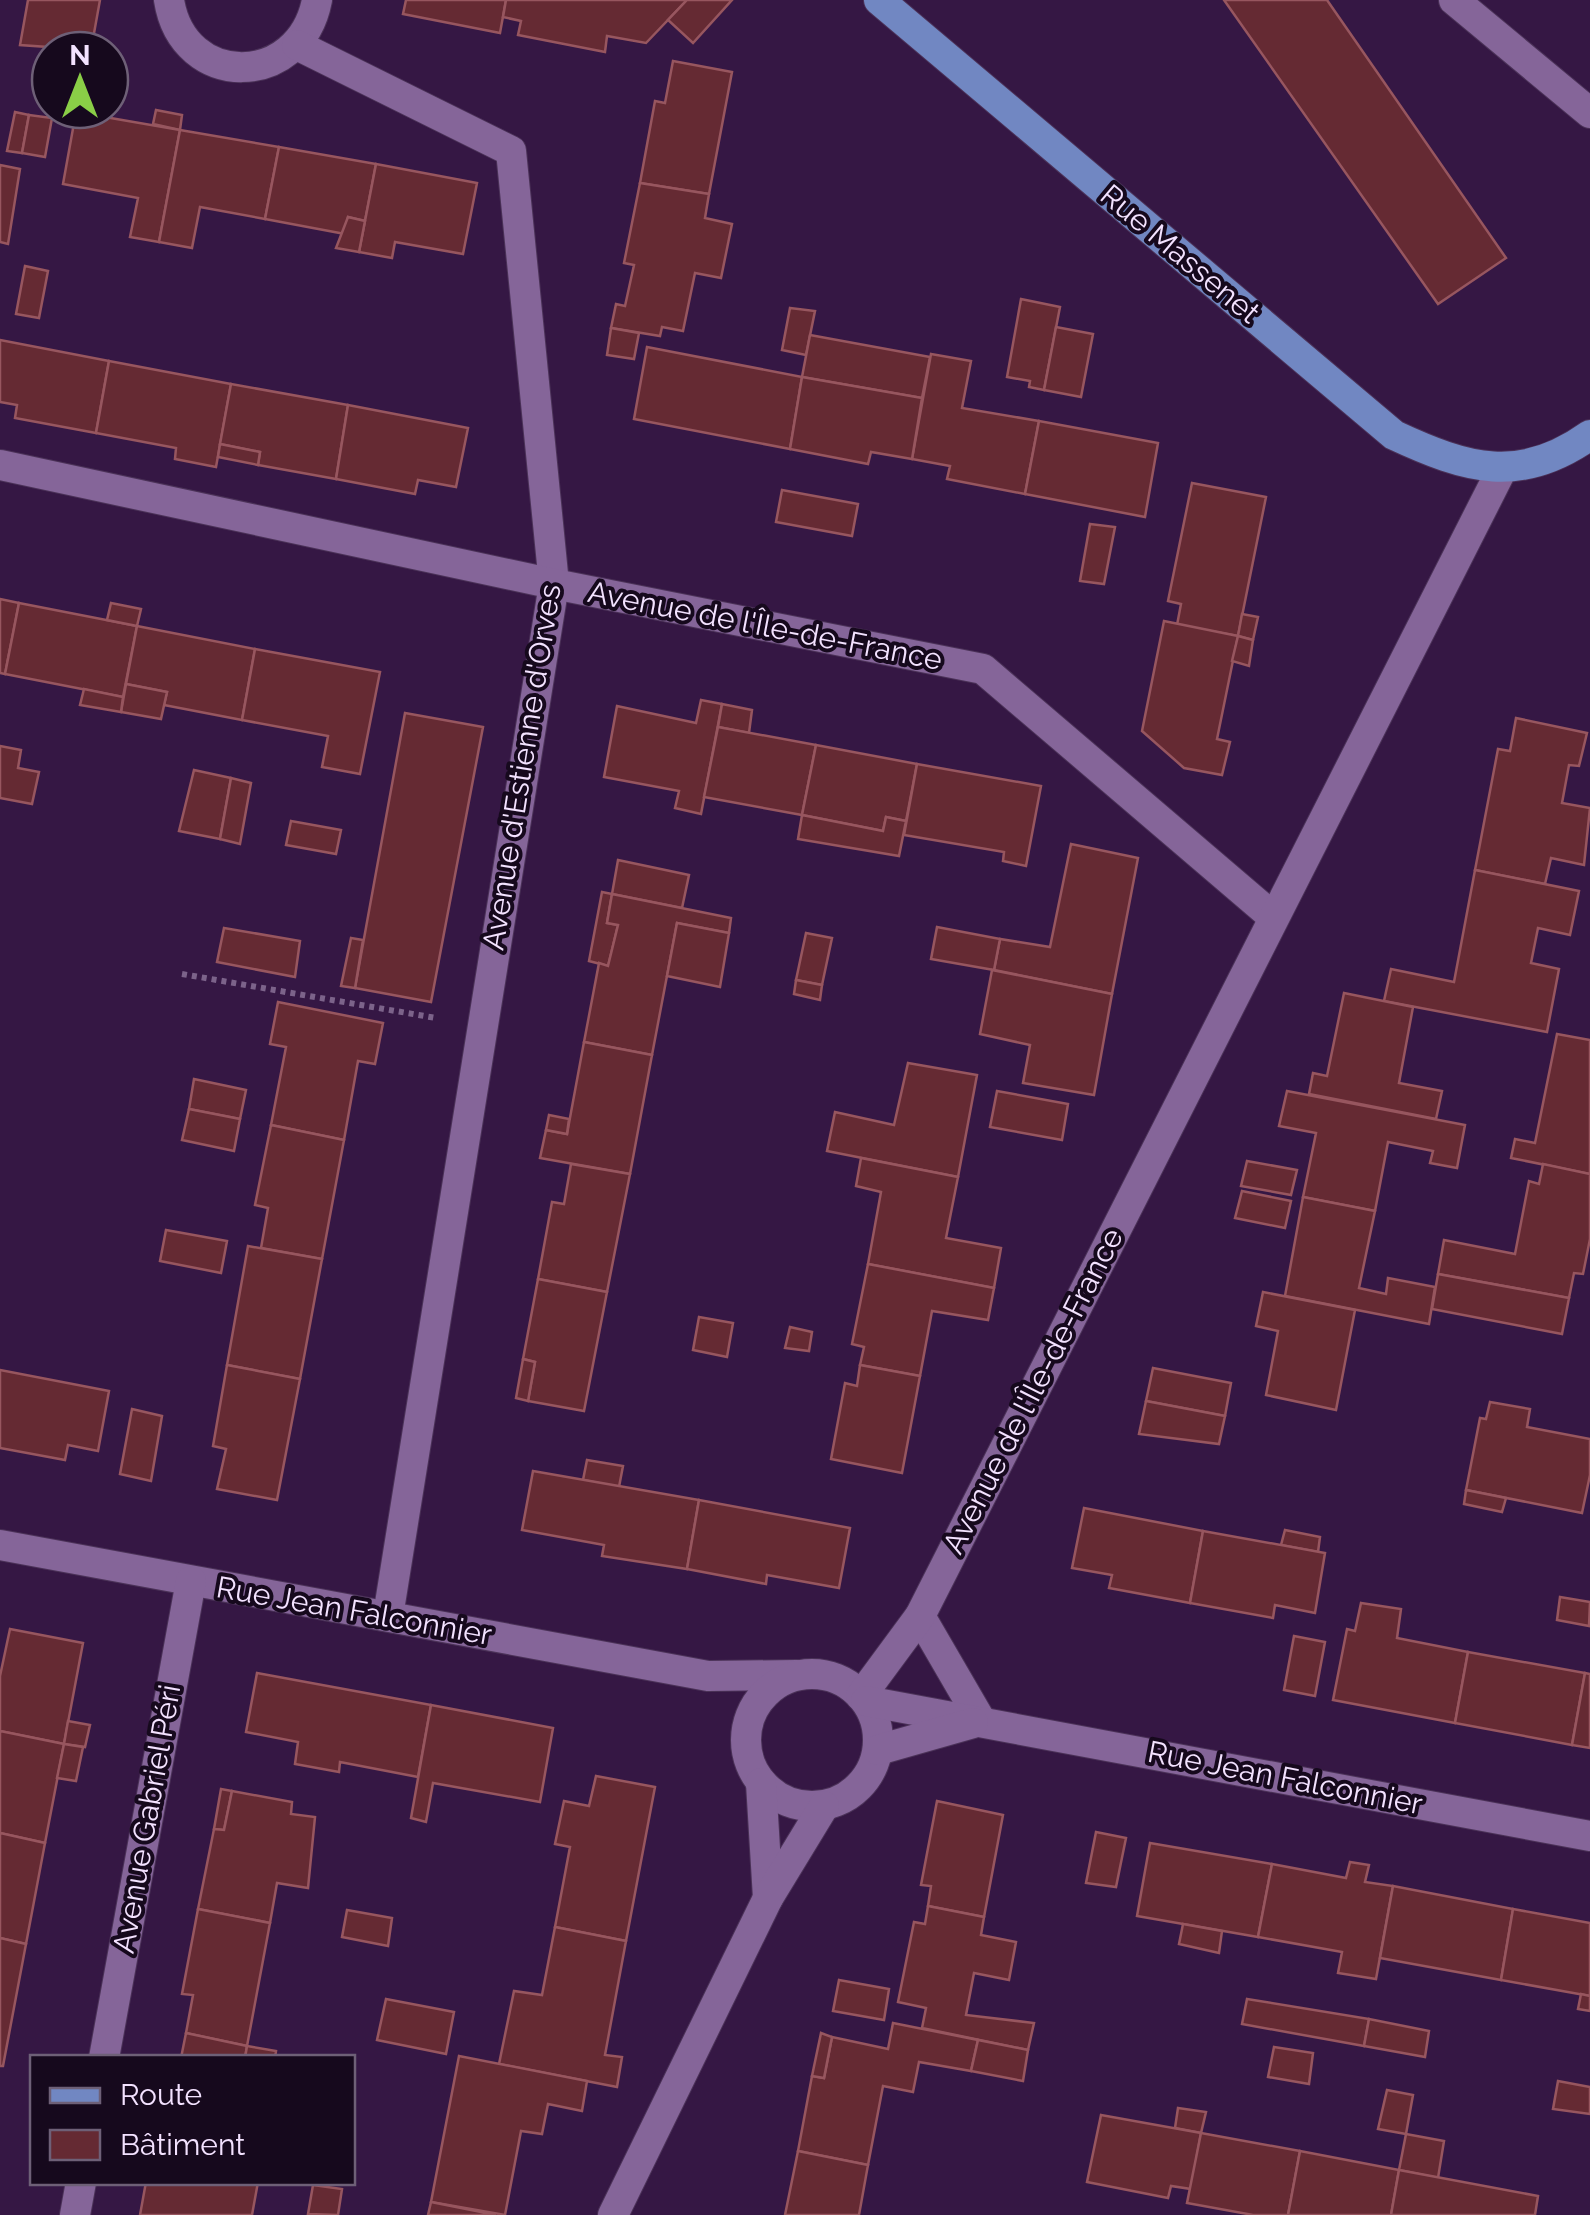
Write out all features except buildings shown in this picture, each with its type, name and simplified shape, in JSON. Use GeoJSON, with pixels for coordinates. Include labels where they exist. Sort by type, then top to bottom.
{"type":"FeatureCollection","features":[{"type":"Feature","properties":{"kind":"main road","name":"Rue Massenet"},"geometry":{"type":"LineString","coordinates":[[879,0],[1394,435],[1436,455],[1500,471]]}},
{"type":"Feature","properties":{"kind":"main road"},"geometry":{"type":"LineString","coordinates":[[1500,471],[1560,456],[1590,434]]}},
{"type":"Feature","properties":{"kind":"street"},"geometry":{"type":"LineString","coordinates":[[169,0],[172,18],[184,39],[203,56],[226,67],[252,68],[276,60],[297,45],[310,26],[317,0]]}},
{"type":"Feature","properties":{"kind":"street"},"geometry":{"type":"LineString","coordinates":[[1454,0],[1590,113]]}},
{"type":"Feature","properties":{"kind":"street","name":"Avenue d'Estienne d'Orves"},"geometry":{"type":"LineString","coordinates":[[297,45],[512,150],[554,584],[388,1616]]}},
{"type":"Feature","properties":{"kind":"street","name":"Avenue de l'Île-de-France"},"geometry":{"type":"LineString","coordinates":[[0,465],[554,584],[983,670],[1272,916]]}},
{"type":"Feature","properties":{"kind":"street","name":"Avenue de l'Île-de-France"},"geometry":{"type":"LineString","coordinates":[[864,1698],[920,1616],[1500,471]]}},
{"type":"Feature","properties":{"kind":"street","name":"Rue Jean Falconnier"},"geometry":{"type":"LineString","coordinates":[[0,1545],[708,1676],[797,1675]]}},
{"type":"Feature","properties":{"kind":"street","name":"Avenue Gabriel Péri"},"geometry":{"type":"LineString","coordinates":[[105,2055],[191,1581]]}},
{"type":"Feature","properties":{"kind":"street"},"geometry":{"type":"LineString","coordinates":[[920,1616],[980,1721]]}},
{"type":"Feature","properties":{"kind":"street"},"geometry":{"type":"LineString","coordinates":[[613,2215],[768,1898],[824,1806],[860,1786],[878,1750],[874,1716],[864,1698],[831,1677],[797,1675],[768,1692],[749,1718],[745,1742],[761,1783],[768,1898]]}},
{"type":"Feature","properties":{"kind":"street"},"geometry":{"type":"LineString","coordinates":[[708,1676],[749,1718]]}},
{"type":"Feature","properties":{"kind":"street","name":"Rue Jean Falconnier"},"geometry":{"type":"LineString","coordinates":[[864,1698],[1590,1836]]}},
{"type":"Feature","properties":{"kind":"street","name":"Rue Jean Falconnier"},"geometry":{"type":"LineString","coordinates":[[878,1750],[980,1721]]}},
{"type":"Feature","properties":{"kind":"street"},"geometry":{"type":"LineString","coordinates":[[761,1783],[790,1804],[824,1806]]}},
{"type":"Feature","properties":{"kind":"street"},"geometry":{"type":"LineString","coordinates":[[75,2215],[80,2185]]}},
{"type":"Feature","properties":{"kind":"path"},"geometry":{"type":"LineString","coordinates":[[182,974],[481,1026]]}}]}
